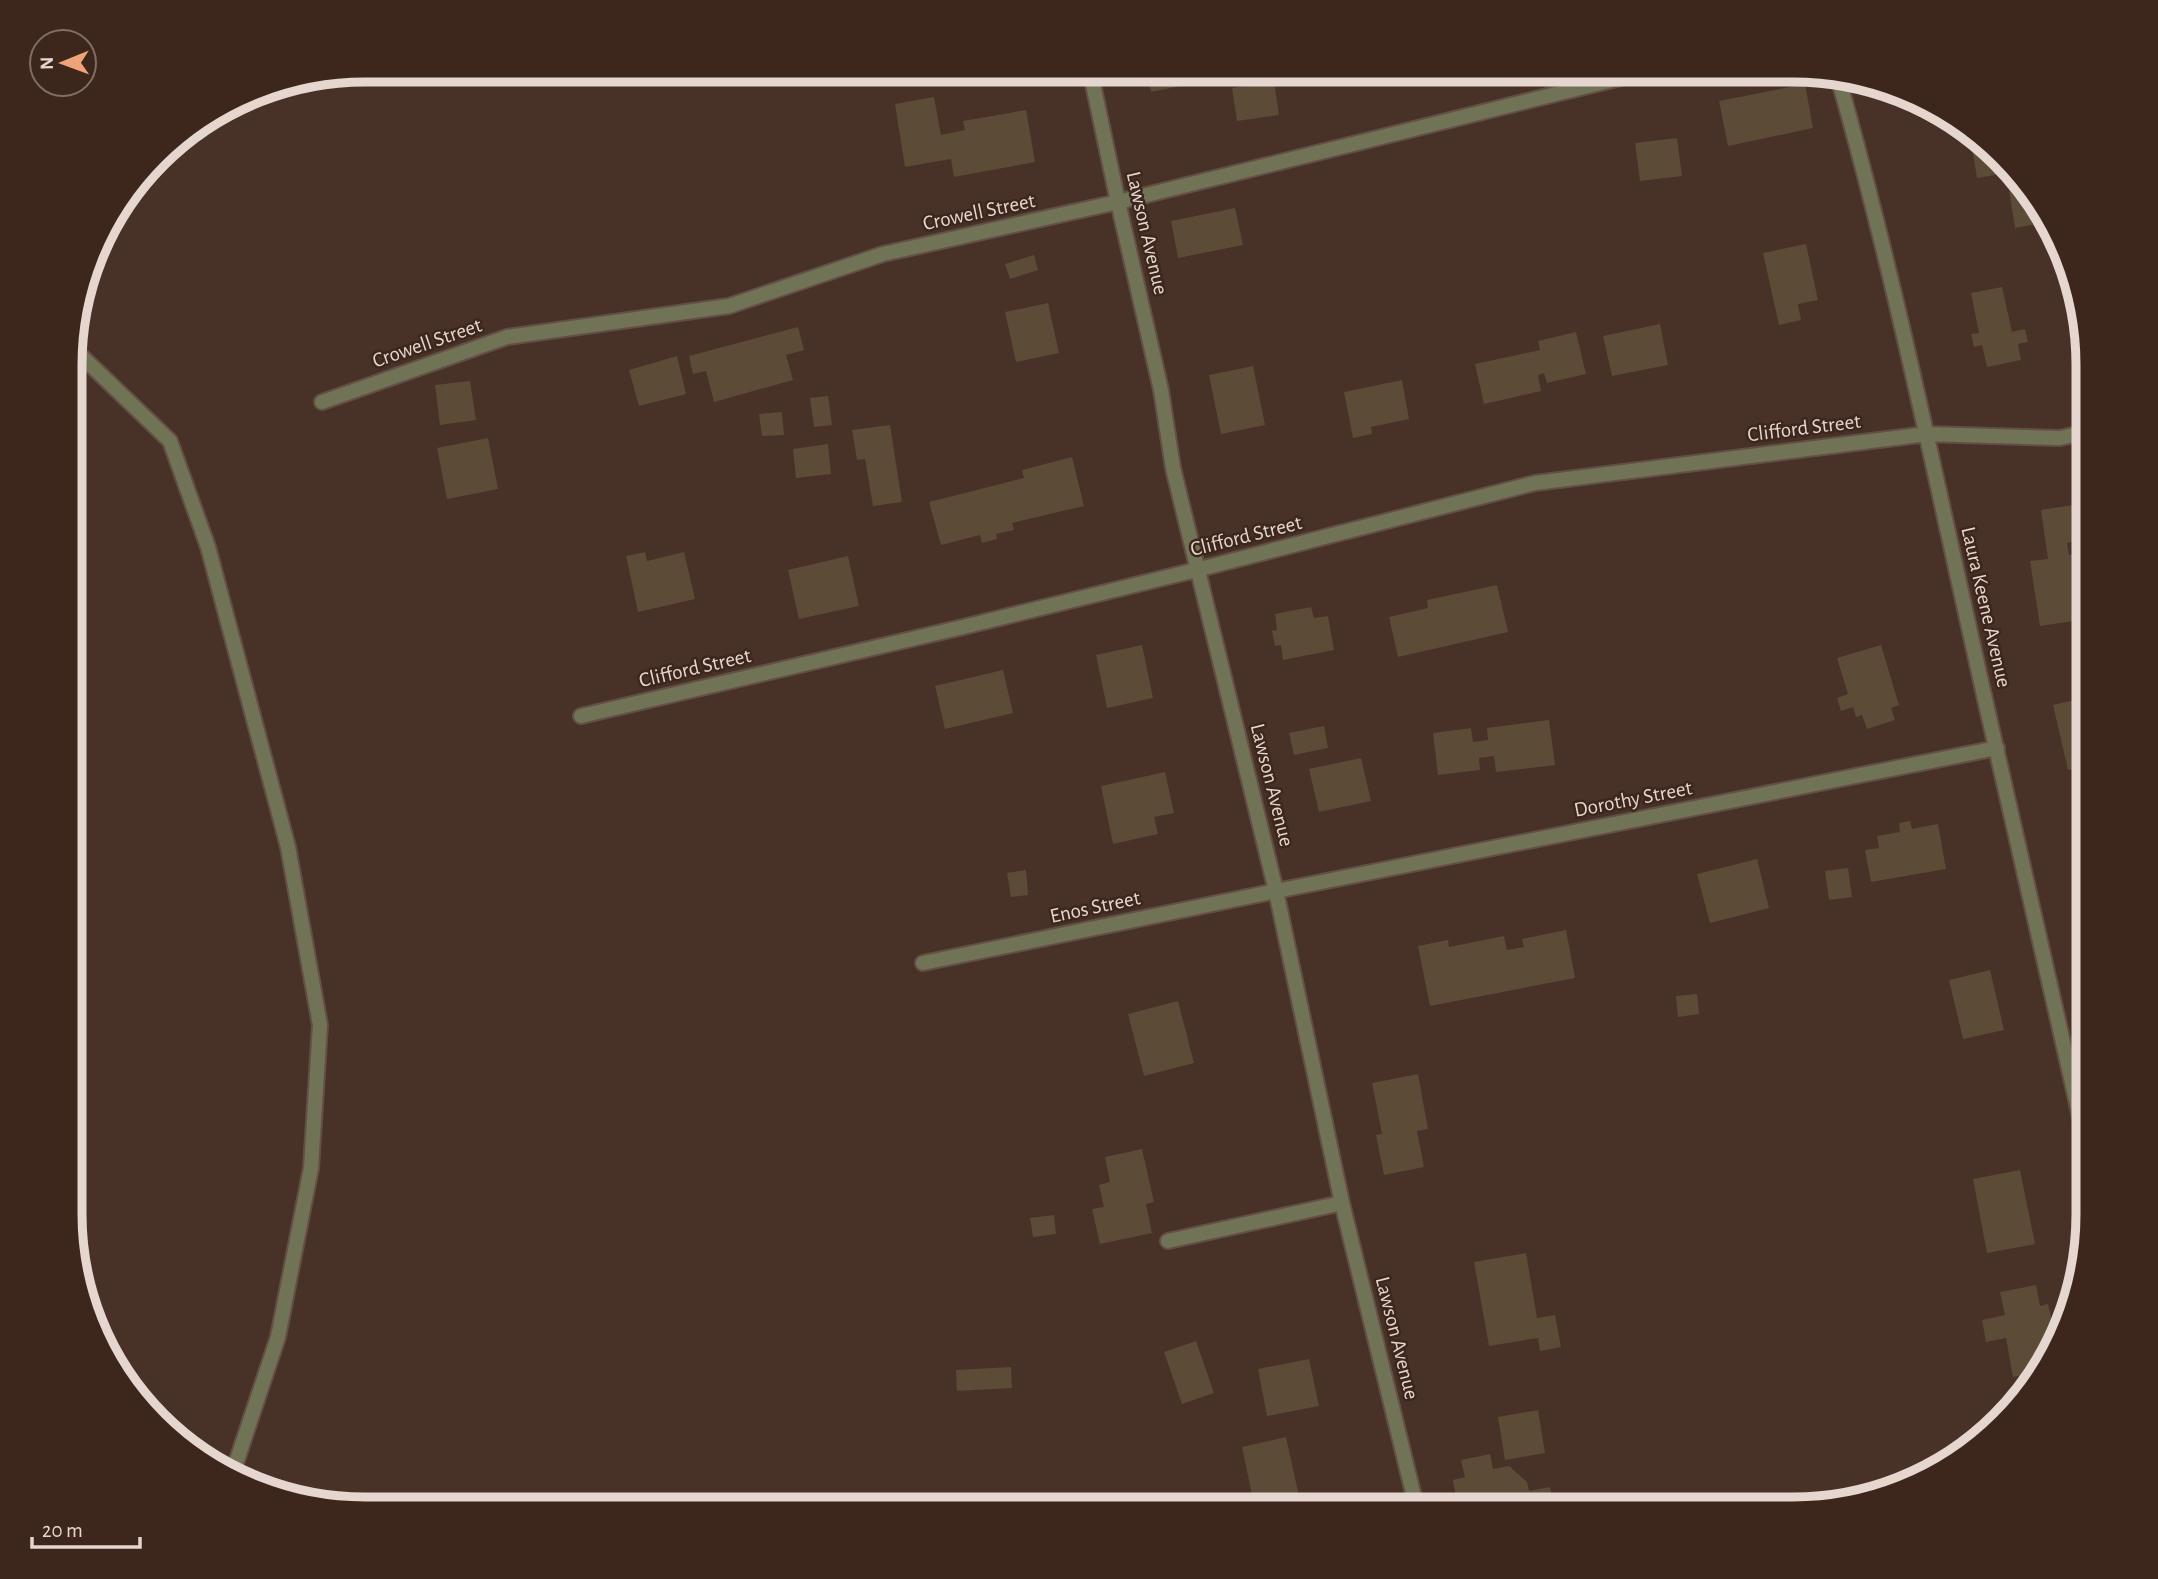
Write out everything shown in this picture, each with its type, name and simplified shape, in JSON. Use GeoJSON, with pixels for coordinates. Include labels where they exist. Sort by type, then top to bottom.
{"type":"FeatureCollection","features":[{"type":"Feature","properties":{"kind":"street","name":"Lawson Avenue"},"geometry":{"type":"LineString","coordinates":[[1093,82],[1161,390],[1172,468],[1276,891],[1342,1203],[1414,1497]]}},
{"type":"Feature","properties":{"kind":"street","name":"Crowell Street"},"geometry":{"type":"LineString","coordinates":[[322,402],[507,337],[729,306],[883,254],[1118,202],[1604,82]]}},
{"type":"Feature","properties":{"kind":"street","name":"Laura Keene Avenue"},"geometry":{"type":"LineString","coordinates":[[1841,87],[1866,177],[1927,434],[2076,1098]]}},
{"type":"Feature","properties":{"kind":"street"},"geometry":{"type":"LineString","coordinates":[[82,356],[170,441],[208,547],[288,847],[320,1025],[311,1168],[278,1337],[235,1465]]}},
{"type":"Feature","properties":{"kind":"street","name":"Clifford Street"},"geometry":{"type":"LineString","coordinates":[[581,716],[1196,570],[1535,483],[1927,434],[2060,438],[2076,434]]}},
{"type":"Feature","properties":{"kind":"street","name":"Dorothy Street"},"geometry":{"type":"LineString","coordinates":[[1276,891],[1997,748]]}},
{"type":"Feature","properties":{"kind":"street","name":"Enos Street"},"geometry":{"type":"LineString","coordinates":[[923,964],[1276,891]]}},
{"type":"Feature","properties":{"kind":"street"},"geometry":{"type":"LineString","coordinates":[[1168,1241],[1342,1203]]}},
{"type":"Feature","properties":{"kind":"green space"},"geometry":{"type":"Polygon","coordinates":[[[386,82],[419,82],[416,85],[393,85],[386,82]]]}},
{"type":"Feature","properties":{"kind":"building"},"geometry":{"type":"Polygon","coordinates":[[[1149,82],[1190,82],[1190,84],[1151,92],[1149,82]]]}},
{"type":"Feature","properties":{"kind":"building"},"geometry":{"type":"Polygon","coordinates":[[[1274,82],[1279,115],[1237,121],[1232,88],[1274,82]]]}},
{"type":"Feature","properties":{"kind":"building"},"geometry":{"type":"Polygon","coordinates":[[[1805,84],[1813,128],[1728,146],[1719,101],[1805,84]]]}},
{"type":"Feature","properties":{"kind":"building"},"geometry":{"type":"Polygon","coordinates":[[[934,97],[941,135],[965,130],[963,121],[1026,110],[1035,162],[954,177],[951,159],[905,167],[895,104],[934,97]]]}},
{"type":"Feature","properties":{"kind":"building"},"geometry":{"type":"Polygon","coordinates":[[[1677,138],[1682,176],[1640,181],[1635,143],[1677,138]]]}},
{"type":"Feature","properties":{"kind":"building"},"geometry":{"type":"Polygon","coordinates":[[[1972,146],[2001,174],[1977,178],[1972,146]]]}},
{"type":"Feature","properties":{"kind":"building"},"geometry":{"type":"Polygon","coordinates":[[[2014,189],[2038,224],[2015,228],[2009,190],[2014,189]]]}},
{"type":"Feature","properties":{"kind":"building"},"geometry":{"type":"Polygon","coordinates":[[[1235,208],[1243,245],[1178,258],[1171,221],[1235,208]]]}},
{"type":"Feature","properties":{"kind":"building"},"geometry":{"type":"Polygon","coordinates":[[[1806,244],[1818,300],[1798,304],[1801,320],[1779,325],[1763,253],[1806,244]]]}},
{"type":"Feature","properties":{"kind":"building"},"geometry":{"type":"Polygon","coordinates":[[[1034,255],[1038,270],[1010,279],[1005,264],[1034,255]]]}},
{"type":"Feature","properties":{"kind":"building"},"geometry":{"type":"Polygon","coordinates":[[[2002,287],[2012,332],[2025,329],[2028,342],[2018,344],[2021,360],[1987,367],[1982,345],[1974,347],[1971,334],[1979,333],[1971,293],[2002,287]]]}},
{"type":"Feature","properties":{"kind":"building"},"geometry":{"type":"Polygon","coordinates":[[[1048,303],[1059,353],[1016,362],[1005,312],[1048,303]]]}},
{"type":"Feature","properties":{"kind":"building"},"geometry":{"type":"Polygon","coordinates":[[[1660,324],[1668,365],[1612,376],[1603,336],[1660,324]]]}},
{"type":"Feature","properties":{"kind":"building"},"geometry":{"type":"Polygon","coordinates":[[[798,327],[804,350],[786,355],[793,380],[714,402],[706,371],[693,374],[689,356],[798,327]]]}},
{"type":"Feature","properties":{"kind":"building"},"geometry":{"type":"Polygon","coordinates":[[[1576,332],[1586,374],[1547,383],[1544,373],[1538,375],[1541,391],[1484,404],[1475,364],[1540,350],[1538,341],[1576,332]]]}},
{"type":"Feature","properties":{"kind":"building"},"geometry":{"type":"Polygon","coordinates":[[[677,356],[686,394],[639,406],[629,370],[677,356]]]}},
{"type":"Feature","properties":{"kind":"building"},"geometry":{"type":"Polygon","coordinates":[[[1253,366],[1265,425],[1221,434],[1209,375],[1253,366]]]}},
{"type":"Feature","properties":{"kind":"building"},"geometry":{"type":"Polygon","coordinates":[[[1402,380],[1409,419],[1371,427],[1372,434],[1353,438],[1344,392],[1402,380]]]}},
{"type":"Feature","properties":{"kind":"building"},"geometry":{"type":"Polygon","coordinates":[[[470,381],[476,420],[440,425],[435,385],[470,381]]]}},
{"type":"Feature","properties":{"kind":"building"},"geometry":{"type":"Polygon","coordinates":[[[828,396],[832,425],[814,427],[810,398],[828,396]]]}},
{"type":"Feature","properties":{"kind":"building"},"geometry":{"type":"Polygon","coordinates":[[[782,412],[784,435],[762,436],[759,414],[782,412]]]}},
{"type":"Feature","properties":{"kind":"building"},"geometry":{"type":"Polygon","coordinates":[[[890,425],[902,502],[873,506],[865,459],[857,460],[852,430],[890,425]]]}},
{"type":"Feature","properties":{"kind":"building"},"geometry":{"type":"Polygon","coordinates":[[[488,438],[498,489],[447,499],[437,448],[488,438]]]}},
{"type":"Feature","properties":{"kind":"building"},"geometry":{"type":"Polygon","coordinates":[[[828,444],[831,474],[796,478],[793,449],[828,444]]]}},
{"type":"Feature","properties":{"kind":"building"},"geometry":{"type":"Polygon","coordinates":[[[1072,457],[1084,506],[1012,523],[1014,530],[996,534],[997,539],[982,543],[980,535],[941,545],[929,502],[1024,478],[1022,470],[1072,457]]]}},
{"type":"Feature","properties":{"kind":"building"},"geometry":{"type":"Polygon","coordinates":[[[2073,505],[2076,541],[2067,543],[2069,555],[2076,554],[2076,621],[2040,626],[2030,561],[2048,559],[2041,510],[2073,505]]]}},
{"type":"Feature","properties":{"kind":"building"},"geometry":{"type":"Polygon","coordinates":[[[645,552],[647,561],[684,552],[695,599],[638,612],[626,556],[645,552]]]}},
{"type":"Feature","properties":{"kind":"building"},"geometry":{"type":"Polygon","coordinates":[[[848,556],[859,606],[799,619],[788,570],[848,556]]]}},
{"type":"Feature","properties":{"kind":"building"},"geometry":{"type":"Polygon","coordinates":[[[1497,585],[1508,632],[1398,657],[1389,617],[1428,608],[1427,600],[1497,585]]]}},
{"type":"Feature","properties":{"kind":"building"},"geometry":{"type":"Polygon","coordinates":[[[1311,607],[1314,618],[1328,616],[1334,650],[1283,660],[1281,645],[1275,646],[1272,631],[1277,630],[1275,614],[1311,607]]]}},
{"type":"Feature","properties":{"kind":"building"},"geometry":{"type":"Polygon","coordinates":[[[1142,645],[1153,698],[1107,708],[1096,655],[1142,645]]]}},
{"type":"Feature","properties":{"kind":"building"},"geometry":{"type":"Polygon","coordinates":[[[1881,645],[1899,705],[1891,708],[1895,720],[1867,729],[1862,715],[1856,717],[1853,707],[1841,711],[1837,698],[1848,694],[1837,658],[1881,645]]]}},
{"type":"Feature","properties":{"kind":"building"},"geometry":{"type":"Polygon","coordinates":[[[1003,670],[1013,713],[945,729],[935,686],[1003,670]]]}},
{"type":"Feature","properties":{"kind":"building"},"geometry":{"type":"Polygon","coordinates":[[[2076,700],[2076,768],[2068,770],[2053,705],[2076,700]]]}},
{"type":"Feature","properties":{"kind":"building"},"geometry":{"type":"Polygon","coordinates":[[[1549,720],[1555,765],[1496,772],[1494,756],[1479,758],[1480,770],[1438,775],[1433,733],[1471,728],[1473,742],[1488,740],[1487,728],[1549,720]]]}},
{"type":"Feature","properties":{"kind":"building"},"geometry":{"type":"Polygon","coordinates":[[[1324,726],[1328,748],[1294,755],[1289,733],[1324,726]]]}},
{"type":"Feature","properties":{"kind":"building"},"geometry":{"type":"Polygon","coordinates":[[[1361,758],[1371,801],[1319,812],[1309,769],[1361,758]]]}},
{"type":"Feature","properties":{"kind":"building"},"geometry":{"type":"Polygon","coordinates":[[[1165,772],[1174,813],[1154,817],[1158,834],[1113,844],[1101,786],[1165,772]]]}},
{"type":"Feature","properties":{"kind":"building"},"geometry":{"type":"Polygon","coordinates":[[[1910,821],[1912,829],[1938,824],[1946,869],[1871,882],[1865,850],[1879,848],[1877,836],[1900,832],[1899,823],[1910,821]]]}},
{"type":"Feature","properties":{"kind":"building"},"geometry":{"type":"Polygon","coordinates":[[[1757,859],[1769,908],[1710,923],[1697,874],[1757,859]]]}},
{"type":"Feature","properties":{"kind":"building"},"geometry":{"type":"Polygon","coordinates":[[[1848,868],[1852,897],[1829,900],[1825,871],[1848,868]]]}},
{"type":"Feature","properties":{"kind":"building"},"geometry":{"type":"Polygon","coordinates":[[[1026,870],[1028,895],[1011,897],[1007,873],[1026,870]]]}},
{"type":"Feature","properties":{"kind":"building"},"geometry":{"type":"Polygon","coordinates":[[[1566,930],[1575,978],[1430,1006],[1418,946],[1448,940],[1449,947],[1504,936],[1507,950],[1524,947],[1522,939],[1566,930]]]}},
{"type":"Feature","properties":{"kind":"building"},"geometry":{"type":"Polygon","coordinates":[[[1990,970],[2004,1030],[1963,1039],[1949,980],[1990,970]]]}},
{"type":"Feature","properties":{"kind":"building"},"geometry":{"type":"Polygon","coordinates":[[[1697,994],[1699,1014],[1678,1017],[1676,996],[1697,994]]]}},
{"type":"Feature","properties":{"kind":"building"},"geometry":{"type":"Polygon","coordinates":[[[1178,1001],[1194,1063],[1144,1076],[1128,1014],[1178,1001]]]}},
{"type":"Feature","properties":{"kind":"building"},"geometry":{"type":"Polygon","coordinates":[[[1418,1074],[1428,1129],[1417,1131],[1424,1167],[1384,1175],[1376,1135],[1382,1134],[1372,1083],[1418,1074]]]}},
{"type":"Feature","properties":{"kind":"building"},"geometry":{"type":"Polygon","coordinates":[[[1142,1149],[1154,1202],[1146,1204],[1152,1233],[1100,1244],[1092,1209],[1104,1207],[1099,1185],[1110,1182],[1105,1157],[1142,1149]]]}},
{"type":"Feature","properties":{"kind":"building"},"geometry":{"type":"Polygon","coordinates":[[[2020,1170],[2035,1244],[1987,1253],[1973,1179],[2020,1170]]]}},
{"type":"Feature","properties":{"kind":"building"},"geometry":{"type":"Polygon","coordinates":[[[1054,1215],[1056,1234],[1033,1237],[1030,1218],[1054,1215]]]}},
{"type":"Feature","properties":{"kind":"building"},"geometry":{"type":"Polygon","coordinates":[[[1526,1253],[1537,1318],[1555,1315],[1561,1347],[1540,1351],[1538,1338],[1489,1346],[1474,1262],[1526,1253]]]}},
{"type":"Feature","properties":{"kind":"building"},"geometry":{"type":"Polygon","coordinates":[[[2036,1285],[2040,1306],[2048,1304],[2053,1325],[2025,1375],[2013,1377],[2006,1338],[1986,1342],[1982,1320],[2005,1315],[2000,1292],[2036,1285]]]}},
{"type":"Feature","properties":{"kind":"building"},"geometry":{"type":"Polygon","coordinates":[[[1196,1341],[1214,1393],[1182,1404],[1164,1352],[1196,1341]]]}},
{"type":"Feature","properties":{"kind":"building"},"geometry":{"type":"Polygon","coordinates":[[[1309,1359],[1319,1406],[1267,1416],[1258,1369],[1309,1359]]]}},
{"type":"Feature","properties":{"kind":"building"},"geometry":{"type":"Polygon","coordinates":[[[1011,1367],[1012,1388],[957,1391],[956,1370],[1011,1367]]]}},
{"type":"Feature","properties":{"kind":"building"},"geometry":{"type":"Polygon","coordinates":[[[1538,1410],[1545,1453],[1505,1460],[1498,1417],[1538,1410]]]}},
{"type":"Feature","properties":{"kind":"building"},"geometry":{"type":"Polygon","coordinates":[[[1286,1437],[1299,1497],[1252,1497],[1242,1447],[1286,1437]]]}},
{"type":"Feature","properties":{"kind":"building"},"geometry":{"type":"Polygon","coordinates":[[[1490,1454],[1493,1469],[1509,1466],[1527,1482],[1529,1491],[1550,1487],[1552,1497],[1456,1497],[1453,1480],[1465,1477],[1461,1460],[1490,1454]]]}}]}
